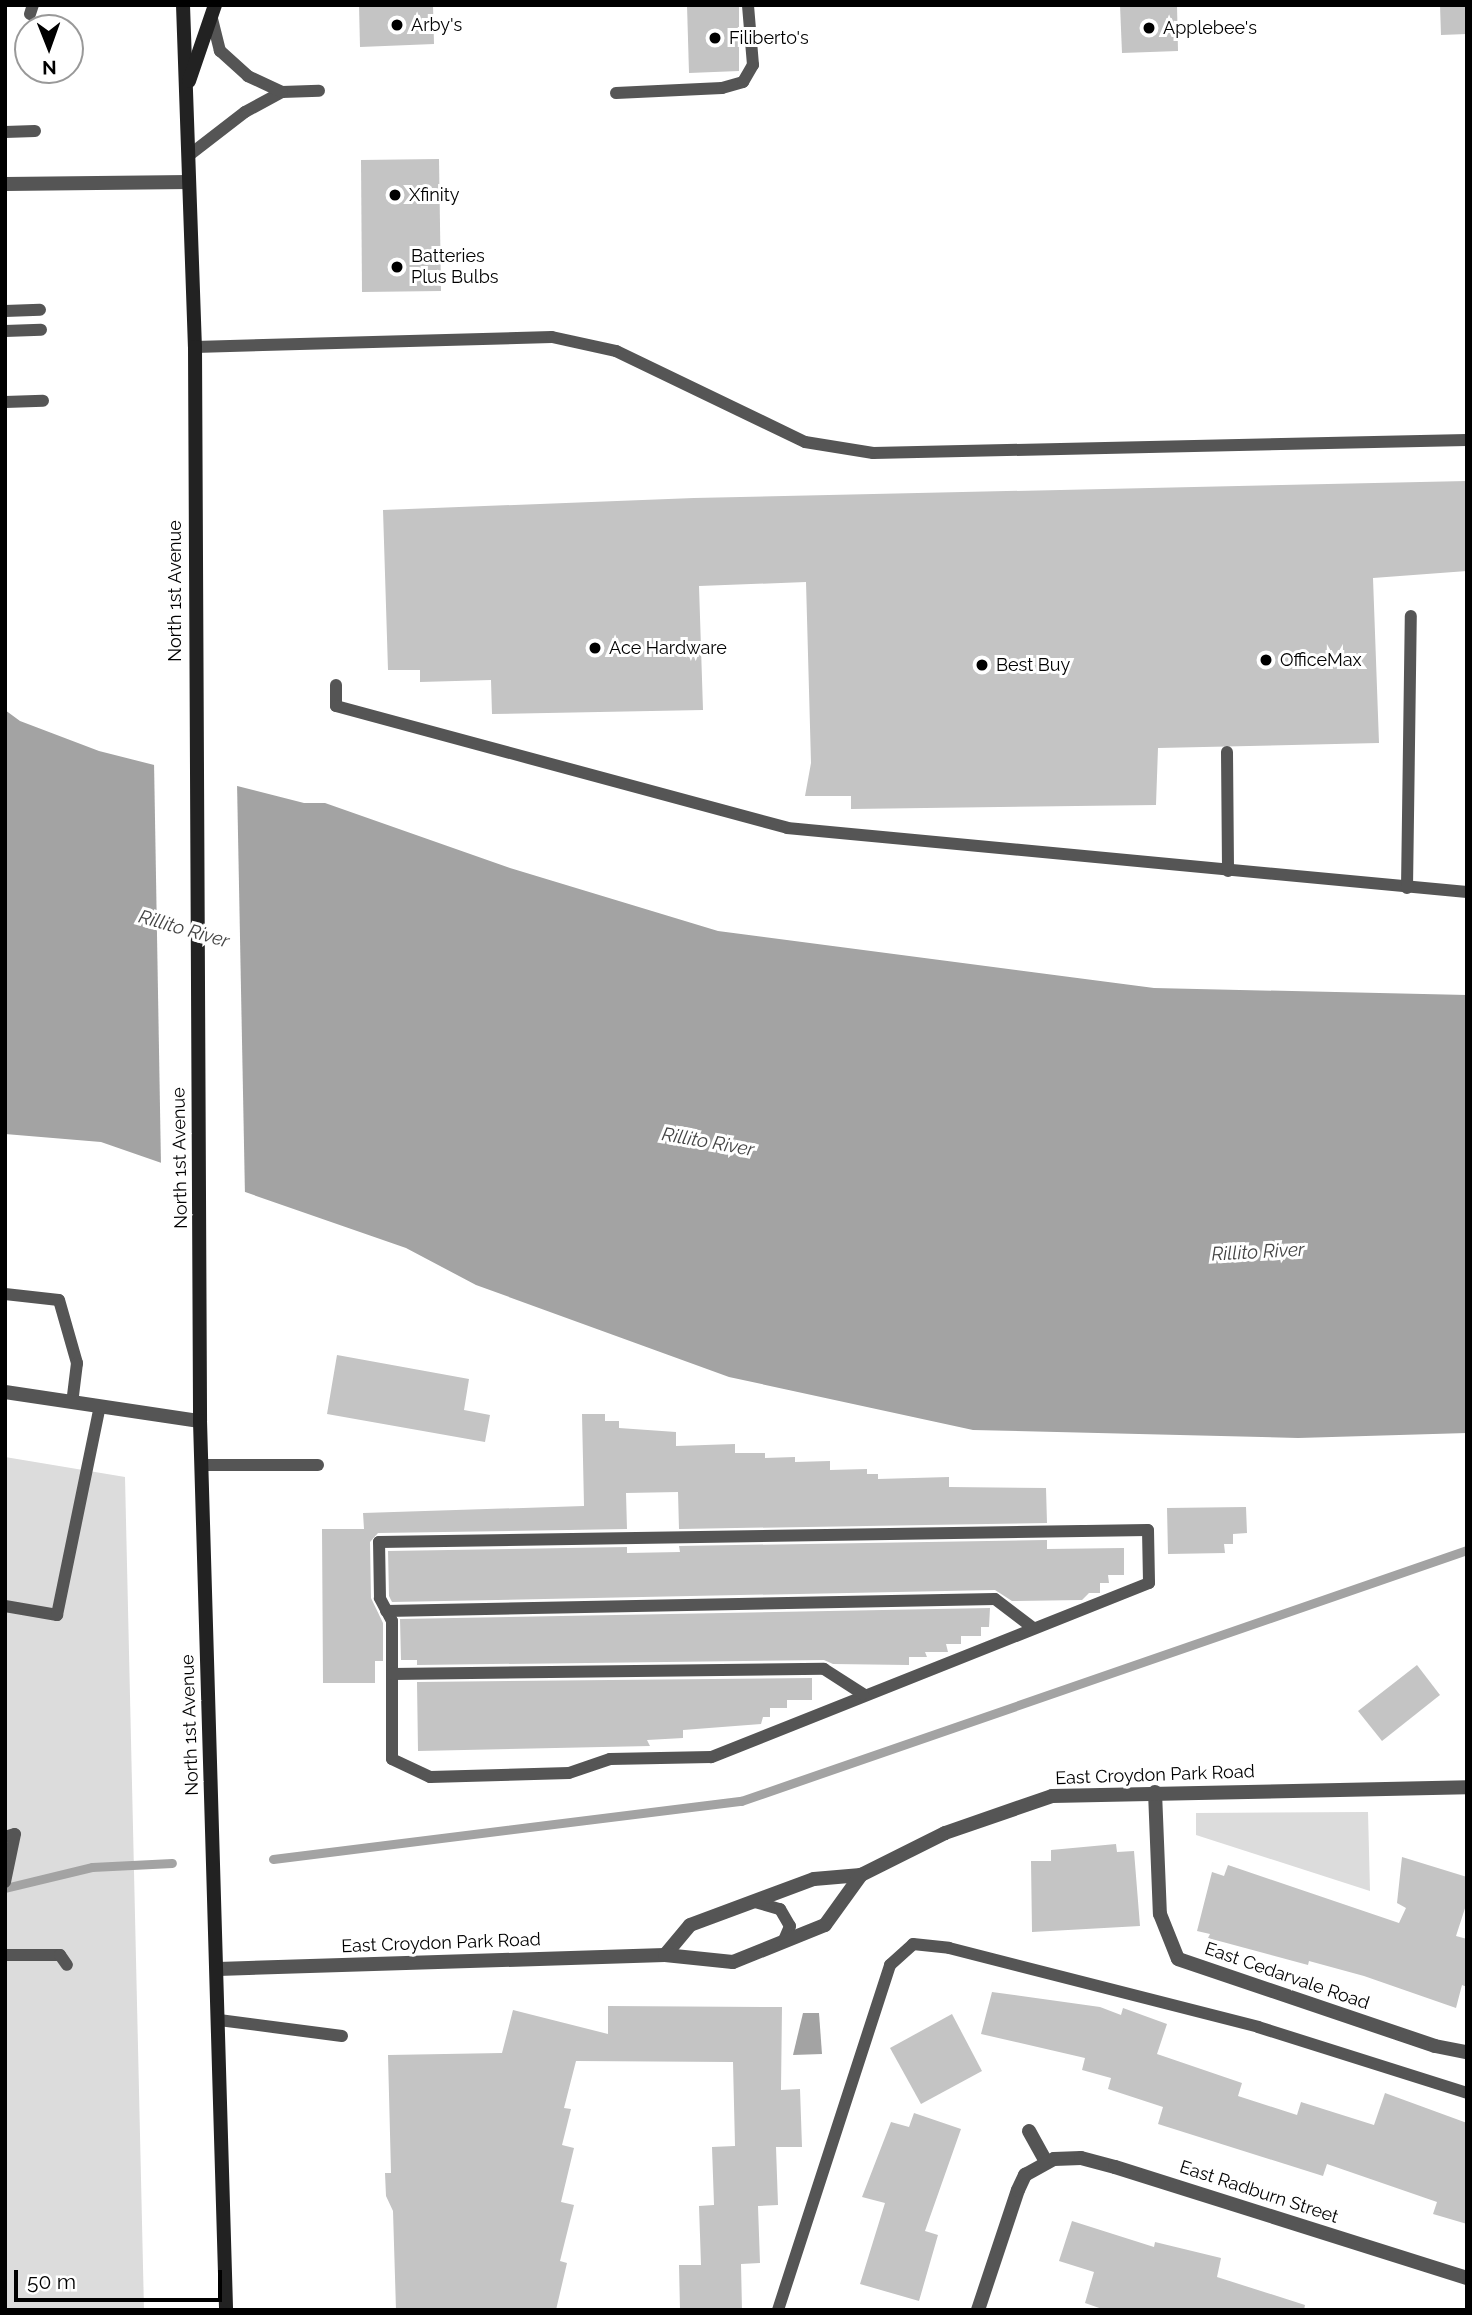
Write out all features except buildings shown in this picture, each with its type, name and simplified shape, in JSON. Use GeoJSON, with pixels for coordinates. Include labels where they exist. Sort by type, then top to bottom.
{"type":"FeatureCollection","features":[{"type":"Feature","properties":{"kind":"main road","name":"North 1st Avenue"},"geometry":{"type":"LineString","coordinates":[[183,5],[195,347],[194,747],[200,1421],[226,2310]]}},
{"type":"Feature","properties":{"kind":"main road"},"geometry":{"type":"LineString","coordinates":[[186,89],[213,11]]}},
{"type":"Feature","properties":{"kind":"street"},"geometry":{"type":"LineString","coordinates":[[5,184],[189,182]]}},
{"type":"Feature","properties":{"kind":"street"},"geometry":{"type":"LineString","coordinates":[[5,1392],[200,1421]]}},
{"type":"Feature","properties":{"kind":"street","name":"East Croydon Park Road"},"geometry":{"type":"LineString","coordinates":[[665,1955],[690,1926],[814,1880],[861,1875],[944,1833],[1052,1796],[1467,1787]]}},
{"type":"Feature","properties":{"kind":"street","name":"East Cedarvale Road"},"geometry":{"type":"LineString","coordinates":[[1155,1792],[1160,1914],[1178,1959],[1435,2046],[1467,2052]]}},
{"type":"Feature","properties":{"kind":"street","name":"East Croydon Park Road"},"geometry":{"type":"LineString","coordinates":[[218,1969],[665,1955],[733,1962],[825,1924],[861,1875]]}},
{"type":"Feature","properties":{"kind":"street"},"geometry":{"type":"LineString","coordinates":[[978,2310],[1018,2190],[1026,2175],[1042,2164],[1029,2131]]}},
{"type":"Feature","properties":{"kind":"street","name":"East Radburn Street"},"geometry":{"type":"LineString","coordinates":[[1042,2164],[1081,2158],[1115,2167],[1467,2278]]}},
{"type":"Feature","properties":{"kind":"lane"},"geometry":{"type":"LineString","coordinates":[[616,93],[722,88],[743,82],[753,65],[747,40],[748,5]]}},
{"type":"Feature","properties":{"kind":"lane"},"geometry":{"type":"LineString","coordinates":[[213,11],[220,51],[248,76],[282,92],[319,91]]}},
{"type":"Feature","properties":{"kind":"lane"},"geometry":{"type":"LineString","coordinates":[[188,156],[237,117],[282,92]]}},
{"type":"Feature","properties":{"kind":"lane"},"geometry":{"type":"LineString","coordinates":[[5,132],[35,131]]}},
{"type":"Feature","properties":{"kind":"lane"},"geometry":{"type":"LineString","coordinates":[[5,311],[40,310]]}},
{"type":"Feature","properties":{"kind":"lane"},"geometry":{"type":"LineString","coordinates":[[5,331],[41,330]]}},
{"type":"Feature","properties":{"kind":"lane"},"geometry":{"type":"LineString","coordinates":[[195,347],[552,337],[616,351],[805,442],[873,453],[1467,440]]}},
{"type":"Feature","properties":{"kind":"lane"},"geometry":{"type":"LineString","coordinates":[[5,402],[43,401]]}},
{"type":"Feature","properties":{"kind":"lane"},"geometry":{"type":"LineString","coordinates":[[1407,888],[1411,616]]}},
{"type":"Feature","properties":{"kind":"lane"},"geometry":{"type":"LineString","coordinates":[[336,685],[336,706],[787,828],[1467,892]]}},
{"type":"Feature","properties":{"kind":"lane"},"geometry":{"type":"LineString","coordinates":[[1227,752],[1228,871]]}},
{"type":"Feature","properties":{"kind":"lane"},"geometry":{"type":"LineString","coordinates":[[5,1294],[59,1300],[78,1363],[72,1402]]}},
{"type":"Feature","properties":{"kind":"lane"},"geometry":{"type":"LineString","coordinates":[[5,1606],[57,1615],[100,1406]]}},
{"type":"Feature","properties":{"kind":"lane"},"geometry":{"type":"LineString","coordinates":[[201,1465],[318,1465]]}},
{"type":"Feature","properties":{"kind":"lane"},"geometry":{"type":"LineString","coordinates":[[1148,1530],[1149,1583],[711,1756],[610,1759],[569,1773],[430,1777],[392,1759],[392,1621],[386,1611],[380,1598],[379,1542],[1148,1530]]}},
{"type":"Feature","properties":{"kind":"lane"},"geometry":{"type":"LineString","coordinates":[[386,1611],[995,1599],[1033,1628]]}},
{"type":"Feature","properties":{"kind":"lane"},"geometry":{"type":"LineString","coordinates":[[392,1674],[824,1669],[863,1694]]}},
{"type":"Feature","properties":{"kind":"lane"},"geometry":{"type":"LineString","coordinates":[[5,1837],[15,1834],[5,1882]]}},
{"type":"Feature","properties":{"kind":"lane"},"geometry":{"type":"LineString","coordinates":[[755,1902],[780,1909],[790,1926],[784,1940]]}},
{"type":"Feature","properties":{"kind":"lane"},"geometry":{"type":"LineString","coordinates":[[778,2310],[890,1965],[913,1944],[949,1948],[1258,2027],[1467,2093]]}},
{"type":"Feature","properties":{"kind":"lane"},"geometry":{"type":"LineString","coordinates":[[5,1955],[60,1955],[67,1965]]}},
{"type":"Feature","properties":{"kind":"lane"},"geometry":{"type":"LineString","coordinates":[[219,2020],[342,2036]]}},
{"type":"Feature","properties":{"kind":"shaded area"},"geometry":{"type":"Polygon","coordinates":[[[5,1457],[125,1477],[144,2310],[5,2310],[5,1457]]]}},
{"type":"Feature","properties":{"kind":"shaded area"},"geometry":{"type":"Polygon","coordinates":[[[1368,1812],[1370,1891],[1196,1835],[1196,1813],[1368,1812]]]}},
{"type":"Feature","properties":{"kind":"water","name":"Rillito River"},"geometry":{"type":"Polygon","coordinates":[[[5,710],[20,721],[99,751],[304,803],[325,803],[510,868],[718,931],[1154,988],[1467,995],[1467,1433],[1298,1438],[973,1430],[729,1377],[476,1285],[406,1248],[101,1142],[5,1134],[5,710]]]}},
{"type":"Feature","properties":{"kind":"water"},"geometry":{"type":"Polygon","coordinates":[[[803,2013],[819,2013],[822,2054],[793,2055],[803,2013]]]}},
{"type":"Feature","properties":{"kind":"pier"},"geometry":{"type":"Polygon","coordinates":[[[154,761],[237,782],[245,1196],[161,1166],[154,761]]]}},
{"type":"Feature","properties":{"kind":"waterway"},"geometry":{"type":"LineString","coordinates":[[273,1859],[741,1801],[1467,1550]]}},
{"type":"Feature","properties":{"kind":"waterway"},"geometry":{"type":"LineString","coordinates":[[5,1888],[92,1867],[172,1863]]}},
{"type":"Feature","properties":{"kind":"place","name":"Arby's"},"geometry":{"type":"Point","coordinates":[397,25]}},
{"type":"Feature","properties":{"kind":"place","name":"Applebee's"},"geometry":{"type":"Point","coordinates":[1149,28]}},
{"type":"Feature","properties":{"kind":"place","name":"Filiberto's"},"geometry":{"type":"Point","coordinates":[715,38]}},
{"type":"Feature","properties":{"kind":"place","name":"Xfinity"},"geometry":{"type":"Point","coordinates":[395,195]}},
{"type":"Feature","properties":{"kind":"place","name":"Batteries Plus Bulbs"},"geometry":{"type":"Point","coordinates":[397,267]}},
{"type":"Feature","properties":{"kind":"place","name":"Ace Hardware"},"geometry":{"type":"Point","coordinates":[595,648]}},
{"type":"Feature","properties":{"kind":"place","name":"OfficeMax"},"geometry":{"type":"Point","coordinates":[1266,660]}},
{"type":"Feature","properties":{"kind":"place","name":"Best Buy"},"geometry":{"type":"Point","coordinates":[982,665]}}]}
